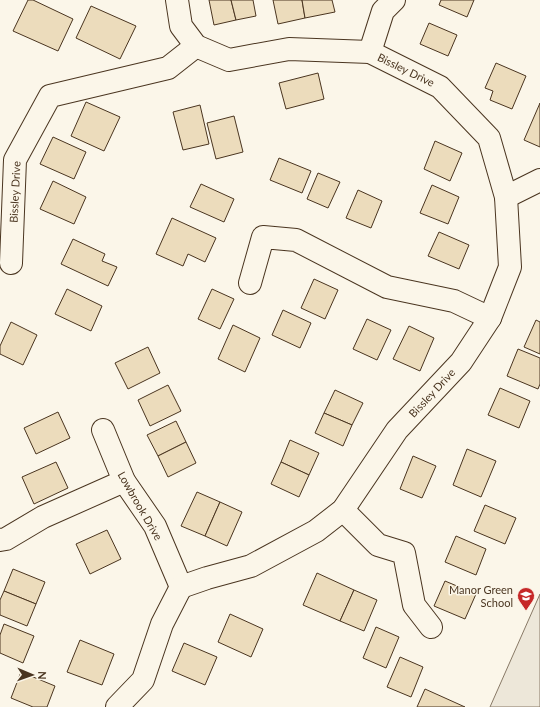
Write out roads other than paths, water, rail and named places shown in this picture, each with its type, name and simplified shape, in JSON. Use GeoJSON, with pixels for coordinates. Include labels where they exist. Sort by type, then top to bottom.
{"type":"FeatureCollection","features":[{"type":"Feature","properties":{"kind":"street"},"geometry":{"type":"LineString","coordinates":[[177,0],[181,26],[196,46]]}},
{"type":"Feature","properties":{"kind":"street"},"geometry":{"type":"LineString","coordinates":[[370,52],[384,11],[394,0]]}},
{"type":"Feature","properties":{"kind":"street","name":"Bissley Drive"},"geometry":{"type":"LineString","coordinates":[[11,263],[15,160],[50,96],[168,68],[196,46],[229,60],[290,49],[370,52],[440,86],[489,138],[506,197],[510,268],[490,318],[461,362],[397,430],[343,510],[316,531],[251,566],[207,578],[182,588]]}},
{"type":"Feature","properties":{"kind":"street"},"geometry":{"type":"LineString","coordinates":[[506,197],[540,180]]}},
{"type":"Feature","properties":{"kind":"street"},"geometry":{"type":"LineString","coordinates":[[250,282],[263,237],[296,240],[388,287],[454,301],[490,318]]}},
{"type":"Feature","properties":{"kind":"street","name":"Lowbrook Drive"},"geometry":{"type":"LineString","coordinates":[[103,430],[124,481],[155,526],[182,588]]}},
{"type":"Feature","properties":{"kind":"street"},"geometry":{"type":"LineString","coordinates":[[0,540],[6,539],[43,517],[124,481]]}},
{"type":"Feature","properties":{"kind":"street"},"geometry":{"type":"LineString","coordinates":[[343,510],[378,545],[404,553],[414,605],[431,627]]}},
{"type":"Feature","properties":{"kind":"street"},"geometry":{"type":"LineString","coordinates":[[117,707],[143,680],[162,624],[182,588]]}},
{"type":"Feature","properties":{"kind":"place","name":"Manor Green School"},"geometry":{"type":"Point","coordinates":[526,611]}}]}
